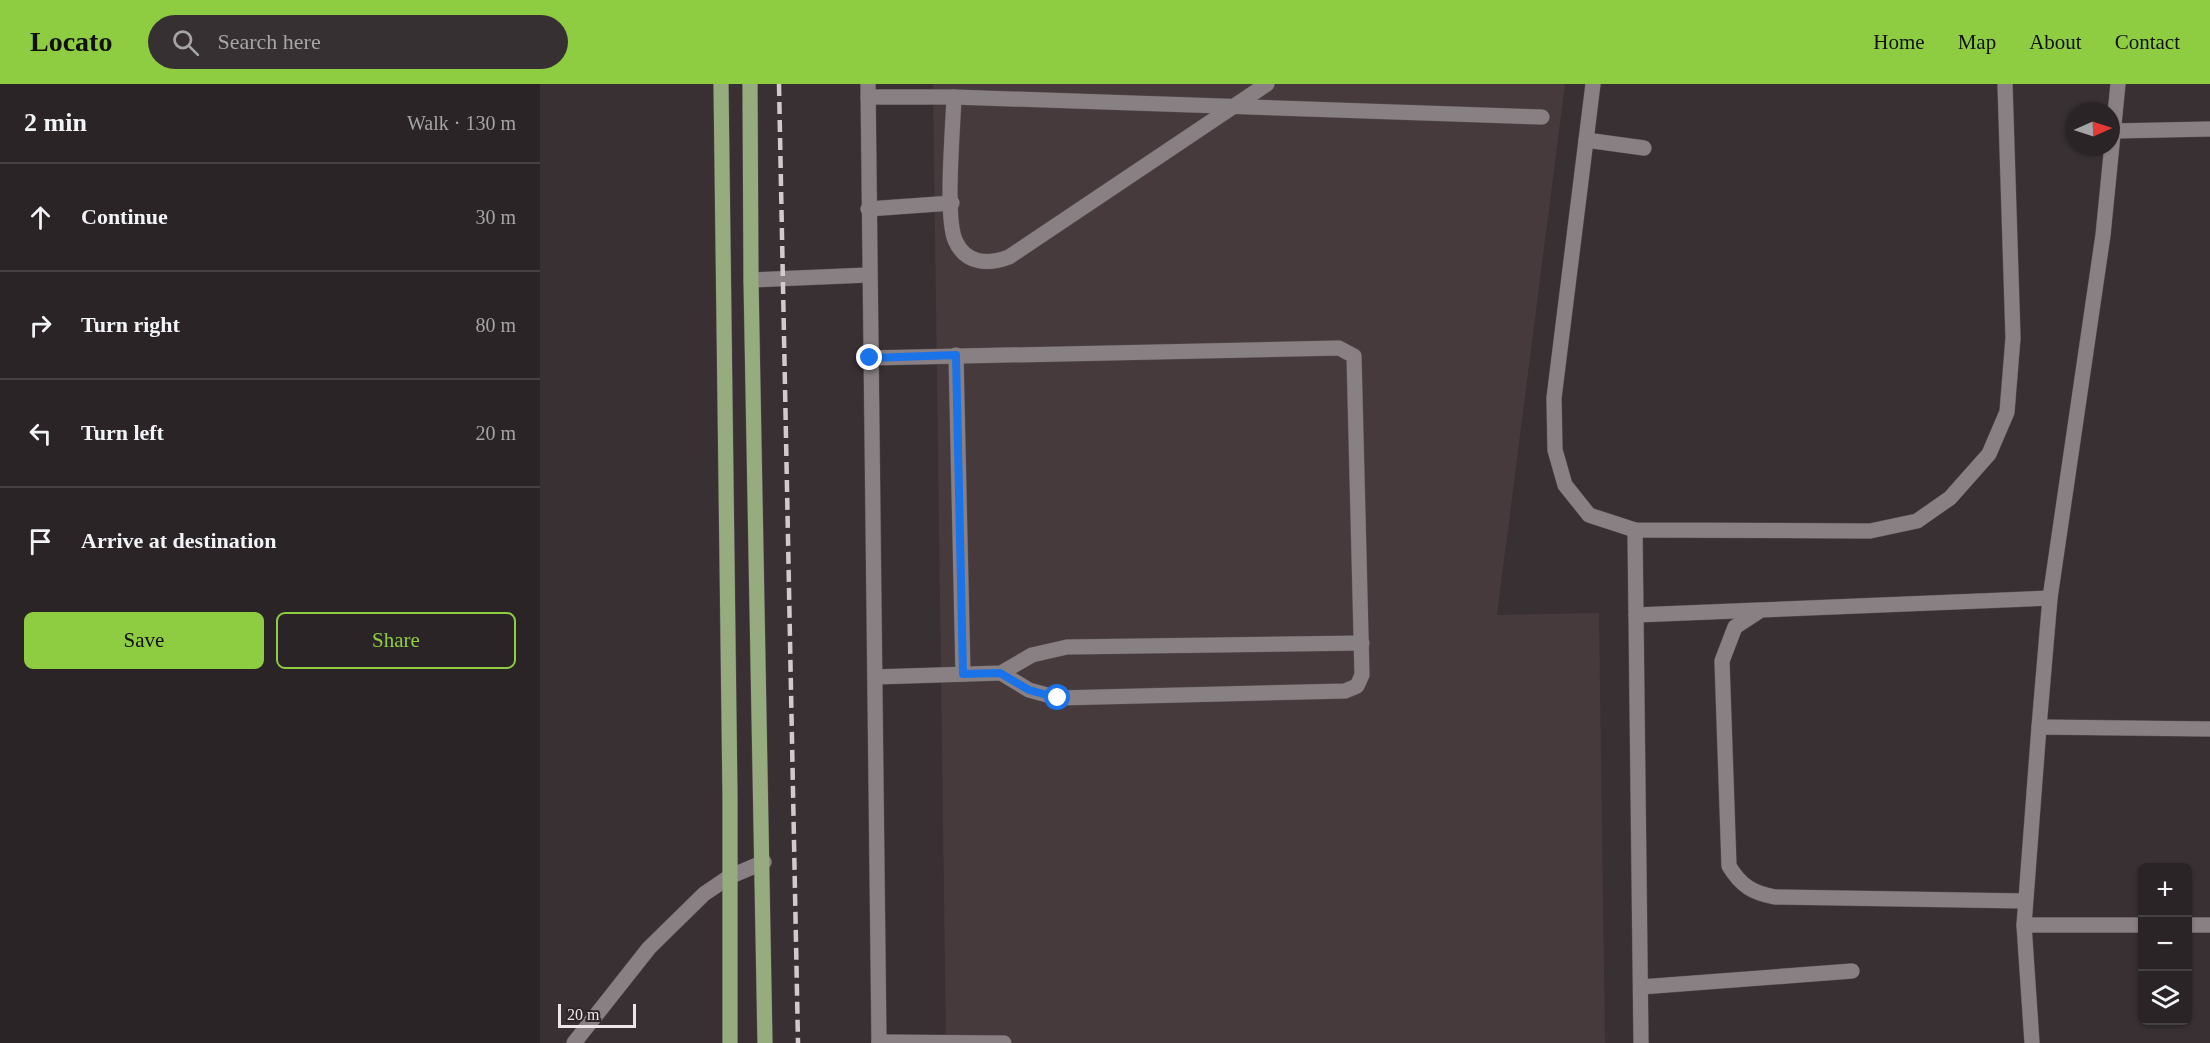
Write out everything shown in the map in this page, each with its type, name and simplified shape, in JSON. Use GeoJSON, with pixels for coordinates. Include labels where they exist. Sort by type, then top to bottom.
{"type":"FeatureCollection","features":[{"type":"Feature","properties":{"kind":"main road"},"geometry":{"type":"LineString","coordinates":[[721,84],[730,1043]]}},
{"type":"Feature","properties":{"kind":"main road"},"geometry":{"type":"LineString","coordinates":[[750,84],[751,280],[764,862],[765,1043]]}},
{"type":"Feature","properties":{"kind":"main road"},"geometry":{"type":"LineString","coordinates":[[724,283],[751,280]]}},
{"type":"Feature","properties":{"kind":"street"},"geometry":{"type":"LineString","coordinates":[[954,97],[951,203],[955,239],[963,253],[977,262],[993,263],[1009,257],[1238,106],[1267,84]]}},
{"type":"Feature","properties":{"kind":"street"},"geometry":{"type":"LineString","coordinates":[[1593,84],[1554,398],[1555,450],[1564,485],[1589,515],[1635,530],[1870,531],[1917,521],[1950,498],[1989,454],[2007,412],[2013,338],[2005,84]]}},
{"type":"Feature","properties":{"kind":"street"},"geometry":{"type":"LineString","coordinates":[[2116,102],[2118,84]]}},
{"type":"Feature","properties":{"kind":"street"},"geometry":{"type":"LineString","coordinates":[[1004,1043],[879,1042],[868,275],[868,91],[954,97],[1542,117]]}},
{"type":"Feature","properties":{"kind":"street"},"geometry":{"type":"LineString","coordinates":[[2120,131],[2210,129]]}},
{"type":"Feature","properties":{"kind":"street"},"geometry":{"type":"LineString","coordinates":[[1586,140],[1644,148]]}},
{"type":"Feature","properties":{"kind":"street"},"geometry":{"type":"LineString","coordinates":[[2032,1043],[2024,925],[2050,598],[2103,235],[2111,156]]}},
{"type":"Feature","properties":{"kind":"street"},"geometry":{"type":"LineString","coordinates":[[868,209],[951,203]]}},
{"type":"Feature","properties":{"kind":"street"},"geometry":{"type":"LineString","coordinates":[[751,280],[868,275]]}},
{"type":"Feature","properties":{"kind":"street"},"geometry":{"type":"LineString","coordinates":[[870,358],[1339,348],[1350,352],[1356,362],[1362,643],[1360,681],[1357,686],[1345,691],[1058,698],[1029,690],[1000,673]]}},
{"type":"Feature","properties":{"kind":"street"},"geometry":{"type":"LineString","coordinates":[[956,355],[963,674]]}},
{"type":"Feature","properties":{"kind":"street"},"geometry":{"type":"LineString","coordinates":[[1635,530],[1641,1043]]}},
{"type":"Feature","properties":{"kind":"street"},"geometry":{"type":"LineString","coordinates":[[1636,615],[2050,598]]}},
{"type":"Feature","properties":{"kind":"street"},"geometry":{"type":"LineString","coordinates":[[1761,610],[1735,627],[1722,661],[1729,866],[1738,882],[1755,893],[1776,897],[2025,901]]}},
{"type":"Feature","properties":{"kind":"street"},"geometry":{"type":"LineString","coordinates":[[875,677],[1000,673],[1032,656],[1067,647],[1362,643]]}},
{"type":"Feature","properties":{"kind":"street"},"geometry":{"type":"LineString","coordinates":[[2039,727],[2210,729]]}},
{"type":"Feature","properties":{"kind":"street"},"geometry":{"type":"LineString","coordinates":[[574,1043],[649,948],[704,894],[729,877],[764,862]]}},
{"type":"Feature","properties":{"kind":"street"},"geometry":{"type":"LineString","coordinates":[[2024,925],[2138,925]]}},
{"type":"Feature","properties":{"kind":"street"},"geometry":{"type":"LineString","coordinates":[[2192,925],[2210,925]]}},
{"type":"Feature","properties":{"kind":"street"},"geometry":{"type":"LineString","coordinates":[[1641,987],[1852,971]]}},
{"type":"Feature","properties":{"kind":"shaded area"},"geometry":{"type":"Polygon","coordinates":[[[933,84],[1565,84],[1497,615],[1599,613],[1605,1043],[946,1043],[933,84]]]}},
{"type":"Feature","properties":{"kind":"railway"},"geometry":{"type":"LineString","coordinates":[[779,84],[798,1043]]}},
{"type":"Feature","properties":{"kind":"route"},"geometry":{"type":"LineString","coordinates":[[870,358],[956,355],[963,674],[1000,673],[1029,690],[1058,698]]}}]}
